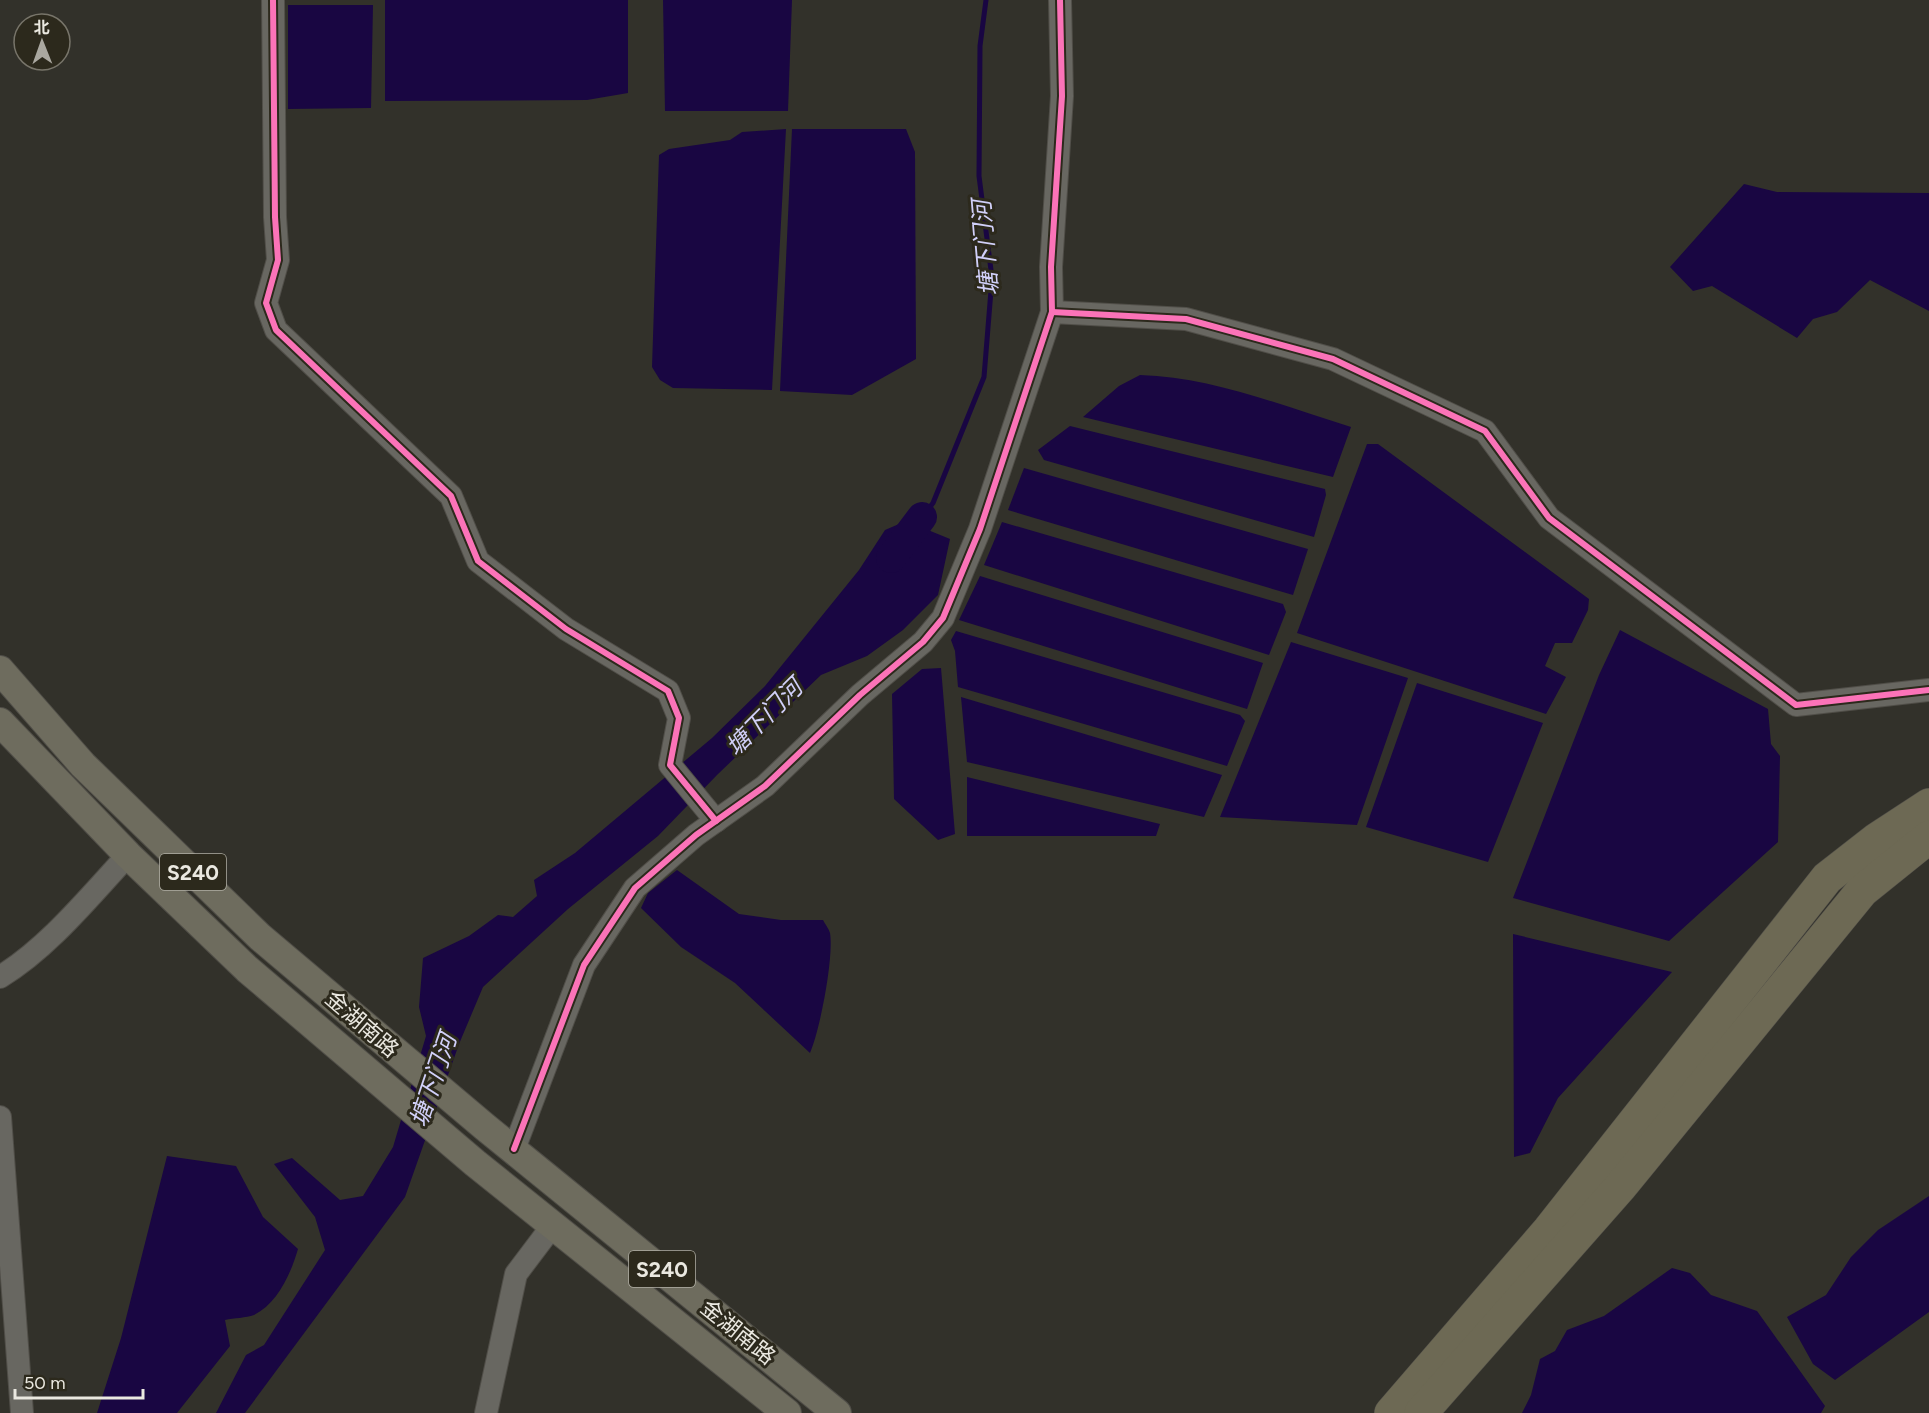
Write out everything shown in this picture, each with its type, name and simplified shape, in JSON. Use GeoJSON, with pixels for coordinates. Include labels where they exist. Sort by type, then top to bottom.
{"type":"FeatureCollection","features":[{"type":"Feature","properties":{"kind":"highway"},"geometry":{"type":"LineString","coordinates":[[1391,1413],[1549,1230],[1827,878],[1877,839],[1929,805]]}},
{"type":"Feature","properties":{"kind":"highway"},"geometry":{"type":"LineString","coordinates":[[1421,1413],[1621,1186],[1862,891],[1929,837]]}},
{"type":"Feature","properties":{"kind":"main road","name":"金湖南路"},"geometry":{"type":"LineString","coordinates":[[0,670],[83,765],[260,937],[401,1058],[837,1413]]}},
{"type":"Feature","properties":{"kind":"main road","name":"金湖南路"},"geometry":{"type":"LineString","coordinates":[[0,722],[128,855],[247,969],[468,1157],[786,1413]]}},
{"type":"Feature","properties":{"kind":"street"},"geometry":{"type":"LineString","coordinates":[[273,0],[274,217],[278,260],[266,303],[276,330],[451,496],[478,561],[566,629],[668,692],[679,718],[670,765],[715,820]]}},
{"type":"Feature","properties":{"kind":"street"},"geometry":{"type":"LineString","coordinates":[[514,1149],[584,965],[635,888],[715,820],[765,786],[860,695],[923,642],[943,618],[980,529],[1052,312],[1051,267],[1062,96],[1060,0]]}},
{"type":"Feature","properties":{"kind":"street"},"geometry":{"type":"LineString","coordinates":[[1052,312],[1186,319],[1333,359],[1485,431],[1549,518],[1796,705],[1929,690]]}},
{"type":"Feature","properties":{"kind":"street"},"geometry":{"type":"LineString","coordinates":[[0,977],[13,969],[67,920],[128,855]]}},
{"type":"Feature","properties":{"kind":"street"},"geometry":{"type":"LineString","coordinates":[[0,1117],[21,1413]]}},
{"type":"Feature","properties":{"kind":"street"},"geometry":{"type":"LineString","coordinates":[[486,1413],[516,1274],[553,1225]]}},
{"type":"Feature","properties":{"kind":"water"},"geometry":{"type":"Polygon","coordinates":[[[385,0],[628,0],[628,93],[587,100],[385,101],[385,0]]]}},
{"type":"Feature","properties":{"kind":"water"},"geometry":{"type":"Polygon","coordinates":[[[663,0],[792,0],[788,111],[665,111],[663,0]]]}},
{"type":"Feature","properties":{"kind":"water"},"geometry":{"type":"Polygon","coordinates":[[[288,5],[373,5],[371,108],[288,109],[288,5]]]}},
{"type":"Feature","properties":{"kind":"water"},"geometry":{"type":"Polygon","coordinates":[[[786,129],[772,390],[673,388],[660,380],[652,367],[659,155],[669,149],[730,140],[742,132],[786,129]]]}},
{"type":"Feature","properties":{"kind":"water"},"geometry":{"type":"Polygon","coordinates":[[[792,129],[906,129],[915,152],[916,359],[852,395],[780,391],[792,129]]]}},
{"type":"Feature","properties":{"kind":"water"},"geometry":{"type":"Polygon","coordinates":[[[1744,184],[1777,192],[1929,193],[1929,311],[1870,280],[1837,312],[1813,319],[1797,338],[1712,286],[1693,291],[1670,267],[1744,184]]]}},
{"type":"Feature","properties":{"kind":"water"},"geometry":{"type":"Polygon","coordinates":[[[1140,375],[1194,381],[1220,387],[1351,427],[1333,477],[1083,417],[1119,386],[1140,375]]]}},
{"type":"Feature","properties":{"kind":"water"},"geometry":{"type":"Polygon","coordinates":[[[1070,426],[1325,489],[1326,495],[1314,537],[1044,460],[1038,450],[1070,426]]]}},
{"type":"Feature","properties":{"kind":"water"},"geometry":{"type":"Polygon","coordinates":[[[1367,444],[1378,444],[1589,599],[1588,610],[1572,643],[1555,643],[1545,666],[1566,677],[1546,714],[1297,633],[1367,444]]]}},
{"type":"Feature","properties":{"kind":"water"},"geometry":{"type":"Polygon","coordinates":[[[1024,468],[1308,549],[1293,595],[1008,510],[1024,468]]]}},
{"type":"Feature","properties":{"kind":"water"},"geometry":{"type":"Polygon","coordinates":[[[906,521],[950,539],[938,595],[903,630],[867,656],[821,675],[717,775],[658,836],[568,909],[483,987],[459,1044],[405,1197],[245,1413],[216,1413],[246,1355],[264,1345],[325,1250],[315,1217],[274,1164],[292,1158],[340,1200],[363,1196],[393,1147],[426,1036],[419,1007],[423,958],[469,936],[498,915],[513,917],[537,896],[534,880],[575,853],[712,738],[765,686],[859,570],[885,530],[906,521]]]}},
{"type":"Feature","properties":{"kind":"water"},"geometry":{"type":"Polygon","coordinates":[[[1002,522],[1283,604],[1286,612],[1269,655],[984,565],[1002,522]]]}},
{"type":"Feature","properties":{"kind":"water"},"geometry":{"type":"Polygon","coordinates":[[[980,576],[1263,663],[1247,709],[959,620],[980,576]]]}},
{"type":"Feature","properties":{"kind":"water"},"geometry":{"type":"Polygon","coordinates":[[[1620,630],[1768,709],[1771,744],[1780,756],[1778,842],[1669,941],[1513,898],[1599,675],[1620,630]]]}},
{"type":"Feature","properties":{"kind":"water"},"geometry":{"type":"Polygon","coordinates":[[[956,631],[1240,715],[1245,721],[1227,766],[958,687],[955,651],[951,640],[956,631]]]}},
{"type":"Feature","properties":{"kind":"water"},"geometry":{"type":"Polygon","coordinates":[[[1291,642],[1408,678],[1357,825],[1220,817],[1291,642]]]}},
{"type":"Feature","properties":{"kind":"water"},"geometry":{"type":"Polygon","coordinates":[[[941,668],[955,834],[938,840],[894,799],[892,694],[922,669],[941,668]]]}},
{"type":"Feature","properties":{"kind":"water"},"geometry":{"type":"Polygon","coordinates":[[[1417,683],[1543,723],[1488,862],[1366,827],[1417,683]]]}},
{"type":"Feature","properties":{"kind":"water"},"geometry":{"type":"Polygon","coordinates":[[[961,697],[1222,775],[1204,817],[967,762],[961,697]]]}},
{"type":"Feature","properties":{"kind":"water"},"geometry":{"type":"Polygon","coordinates":[[[967,777],[1160,824],[1156,836],[967,836],[967,777]]]}},
{"type":"Feature","properties":{"kind":"water"},"geometry":{"type":"Polygon","coordinates":[[[677,870],[739,914],[781,920],[823,920],[830,933],[830,959],[822,1011],[810,1053],[735,983],[681,947],[641,908],[648,893],[677,870]]]}},
{"type":"Feature","properties":{"kind":"water"},"geometry":{"type":"Polygon","coordinates":[[[1513,934],[1672,972],[1558,1098],[1530,1153],[1514,1157],[1513,934]]]}},
{"type":"Feature","properties":{"kind":"water"},"geometry":{"type":"Polygon","coordinates":[[[167,1156],[236,1166],[263,1217],[298,1249],[292,1268],[270,1303],[254,1315],[225,1320],[230,1346],[177,1413],[97,1413],[121,1338],[167,1156]]]}},
{"type":"Feature","properties":{"kind":"water"},"geometry":{"type":"Polygon","coordinates":[[[1929,1196],[1929,1312],[1835,1380],[1813,1364],[1787,1317],[1826,1295],[1851,1257],[1878,1230],[1929,1196]]]}},
{"type":"Feature","properties":{"kind":"water"},"geometry":{"type":"Polygon","coordinates":[[[1672,1268],[1690,1273],[1711,1295],[1757,1311],[1825,1406],[1821,1413],[1522,1413],[1531,1395],[1540,1359],[1555,1351],[1567,1330],[1604,1316],[1672,1268]]]}},
{"type":"Feature","properties":{"kind":"waterway","name":"塘下门河"},"geometry":{"type":"LineString","coordinates":[[922,517],[933,503],[984,377],[992,278],[979,176],[980,46],[986,0]]}},
{"type":"Feature","properties":{"kind":"waterway","name":"塘下门河"},"geometry":{"type":"LineString","coordinates":[[891,558],[922,517]]}},
{"type":"Feature","properties":{"kind":"cycle path"},"geometry":{"type":"LineString","coordinates":[[273,0],[275,217],[278,260],[266,303],[276,330],[451,496],[478,561],[566,629],[668,691],[679,718],[670,765],[716,821]]}},
{"type":"Feature","properties":{"kind":"cycle path"},"geometry":{"type":"LineString","coordinates":[[514,1149],[584,965],[635,888],[696,835],[765,786],[860,695],[923,642],[943,618],[980,529],[1052,312],[1051,267],[1062,96],[1060,0]]}},
{"type":"Feature","properties":{"kind":"cycle path"},"geometry":{"type":"LineString","coordinates":[[1052,312],[1186,319],[1333,359],[1485,431],[1549,518],[1796,705],[1929,690]]}}]}
